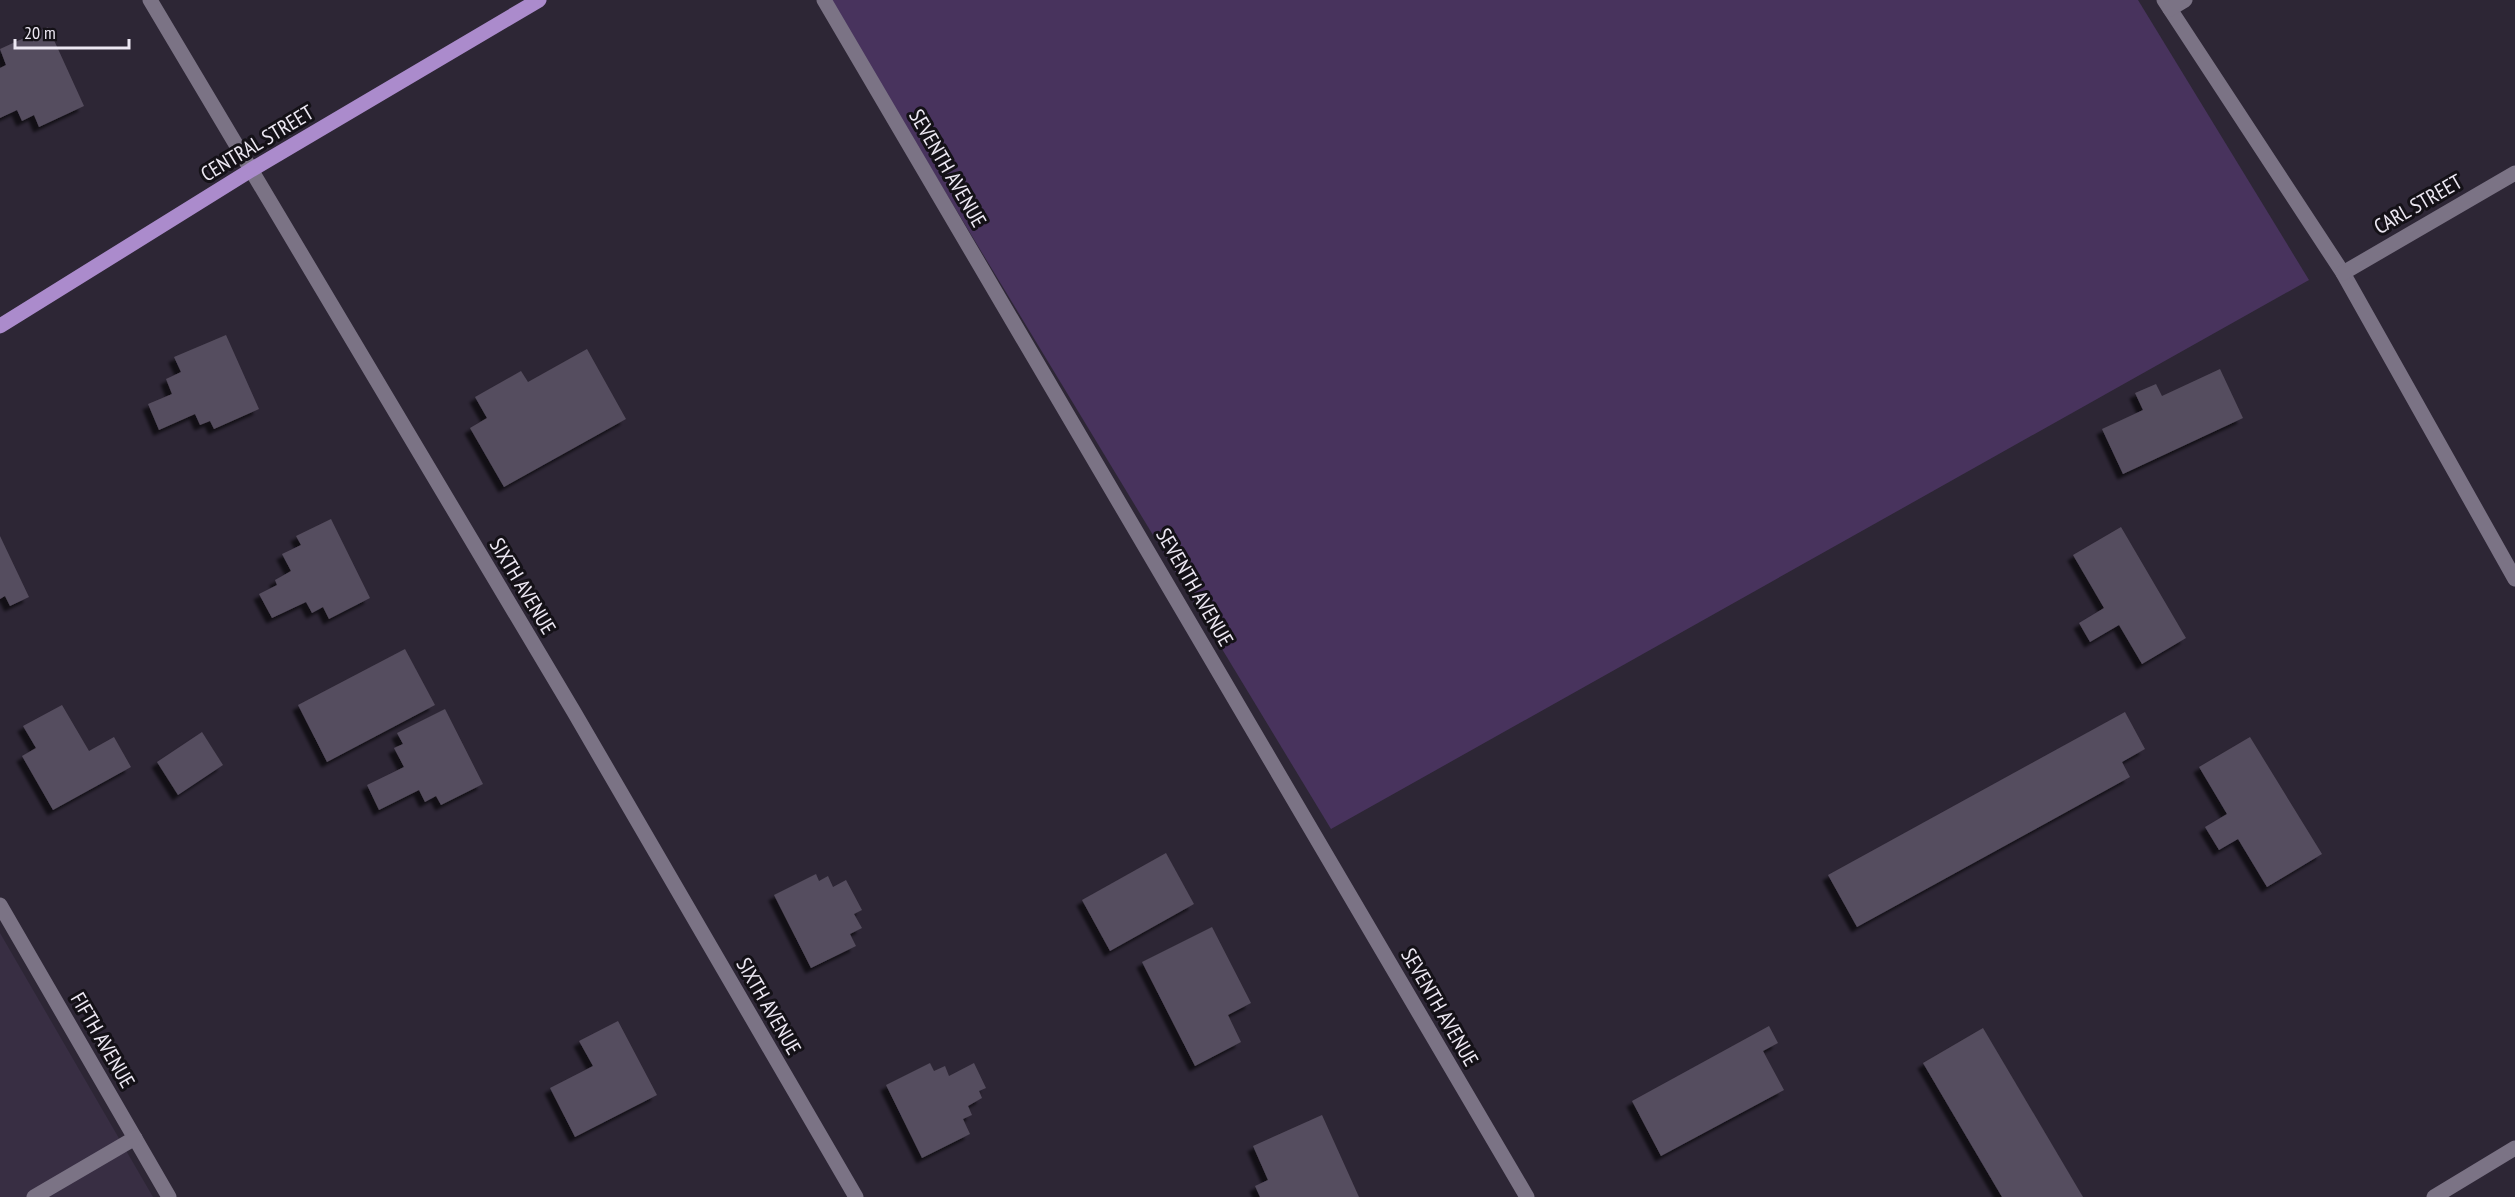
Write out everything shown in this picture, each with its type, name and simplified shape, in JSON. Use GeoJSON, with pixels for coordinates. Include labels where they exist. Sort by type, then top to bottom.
{"type":"FeatureCollection","features":[{"type":"Feature","properties":{"kind":"main road","name":"CENTRAL STREET"},"geometry":{"type":"LineString","coordinates":[[0,326],[251,170],[539,0]]}},
{"type":"Feature","properties":{"kind":"street","name":"SIXTH AVENUE"},"geometry":{"type":"LineString","coordinates":[[150,0],[568,702],[856,1197]]}},
{"type":"Feature","properties":{"kind":"street","name":"SEVENTH AVENUE"},"geometry":{"type":"LineString","coordinates":[[824,0],[1527,1197]]}},
{"type":"Feature","properties":{"kind":"street"},"geometry":{"type":"LineString","coordinates":[[2185,0],[2167,4],[2343,273],[2515,579]]}},
{"type":"Feature","properties":{"kind":"street","name":"CARL STREET"},"geometry":{"type":"LineString","coordinates":[[2343,273],[2515,173]]}},
{"type":"Feature","properties":{"kind":"street","name":"FIFTH AVENUE"},"geometry":{"type":"LineString","coordinates":[[0,905],[169,1197]]}},
{"type":"Feature","properties":{"kind":"street"},"geometry":{"type":"LineString","coordinates":[[34,1197],[135,1138]]}},
{"type":"Feature","properties":{"kind":"street"},"geometry":{"type":"LineString","coordinates":[[2434,1197],[2515,1148]]}},
{"type":"Feature","properties":{"kind":"shaded area"},"geometry":{"type":"Polygon","coordinates":[[[829,0],[2138,0],[2309,280],[1331,829],[829,0]]]}},
{"type":"Feature","properties":{"kind":"shaded area"},"geometry":{"type":"Polygon","coordinates":[[[0,933],[153,1197],[0,1197],[0,933]]]}},
{"type":"Feature","properties":{"kind":"building"},"geometry":{"type":"Polygon","coordinates":[[[48,27],[84,106],[39,127],[34,115],[22,121],[17,110],[0,118],[0,68],[6,65],[0,49],[48,27]]]}},
{"type":"Feature","properties":{"kind":"building"},"geometry":{"type":"Polygon","coordinates":[[[226,335],[259,409],[214,429],[210,421],[200,425],[195,414],[159,430],[148,404],[172,394],[166,379],[181,372],[174,357],[226,335]]]}},
{"type":"Feature","properties":{"kind":"building"},"geometry":{"type":"Polygon","coordinates":[[[587,349],[626,419],[504,487],[470,428],[487,418],[475,397],[521,371],[528,382],[587,349]]]}},
{"type":"Feature","properties":{"kind":"building"},"geometry":{"type":"Polygon","coordinates":[[[2220,369],[2243,418],[2123,474],[2102,429],[2143,410],[2135,393],[2156,384],[2162,396],[2220,369]]]}},
{"type":"Feature","properties":{"kind":"building"},"geometry":{"type":"Polygon","coordinates":[[[331,519],[370,598],[329,619],[323,607],[312,613],[306,602],[272,618],[259,594],[277,585],[275,580],[291,571],[282,554],[301,545],[296,536],[331,519]]]}},
{"type":"Feature","properties":{"kind":"building"},"geometry":{"type":"Polygon","coordinates":[[[2121,527],[2186,638],[2142,664],[2119,625],[2090,642],[2079,623],[2104,608],[2073,555],[2121,527]]]}},
{"type":"Feature","properties":{"kind":"building"},"geometry":{"type":"Polygon","coordinates":[[[0,536],[29,597],[10,606],[5,596],[0,599],[0,536]]]}},
{"type":"Feature","properties":{"kind":"building"},"geometry":{"type":"Polygon","coordinates":[[[405,649],[435,705],[327,762],[298,705],[405,649]]]}},
{"type":"Feature","properties":{"kind":"building"},"geometry":{"type":"Polygon","coordinates":[[[62,705],[89,751],[114,737],[131,767],[53,810],[22,756],[36,748],[23,726],[62,705]]]}},
{"type":"Feature","properties":{"kind":"building"},"geometry":{"type":"Polygon","coordinates":[[[445,709],[483,784],[441,805],[436,796],[425,802],[419,790],[379,810],[367,785],[404,767],[394,748],[403,744],[397,733],[445,709]]]}},
{"type":"Feature","properties":{"kind":"building"},"geometry":{"type":"Polygon","coordinates":[[[2125,712],[2145,749],[2122,762],[2130,777],[1857,927],[1828,875],[2125,712]]]}},
{"type":"Feature","properties":{"kind":"building"},"geometry":{"type":"Polygon","coordinates":[[[202,732],[223,765],[178,795],[157,762],[202,732]]]}},
{"type":"Feature","properties":{"kind":"building"},"geometry":{"type":"Polygon","coordinates":[[[2250,737],[2322,854],[2267,887],[2238,839],[2219,850],[2205,827],[2227,814],[2199,767],[2250,737]]]}},
{"type":"Feature","properties":{"kind":"building"},"geometry":{"type":"Polygon","coordinates":[[[1166,853],[1194,904],[1110,951],[1082,900],[1166,853]]]}},
{"type":"Feature","properties":{"kind":"building"},"geometry":{"type":"Polygon","coordinates":[[[816,874],[819,881],[828,876],[833,887],[846,880],[862,910],[854,914],[862,928],[850,934],[856,946],[811,968],[774,895],[816,874]]]}},
{"type":"Feature","properties":{"kind":"building"},"geometry":{"type":"Polygon","coordinates":[[[1212,927],[1251,1003],[1228,1015],[1241,1042],[1195,1066],[1142,962],[1212,927]]]}},
{"type":"Feature","properties":{"kind":"building"},"geometry":{"type":"Polygon","coordinates":[[[618,1021],[657,1095],[575,1137],[550,1088],[593,1066],[579,1041],[618,1021]]]}},
{"type":"Feature","properties":{"kind":"building"},"geometry":{"type":"Polygon","coordinates":[[[1769,1026],[1778,1043],[1763,1051],[1784,1090],[1661,1156],[1632,1101],[1769,1026]]]}},
{"type":"Feature","properties":{"kind":"building"},"geometry":{"type":"Polygon","coordinates":[[[1983,1028],[2083,1197],[2002,1197],[1923,1063],[1983,1028]]]}},
{"type":"Feature","properties":{"kind":"building"},"geometry":{"type":"Polygon","coordinates":[[[930,1063],[934,1071],[945,1066],[949,1076],[974,1063],[986,1088],[979,1091],[982,1098],[968,1106],[972,1115],[963,1119],[970,1134],[922,1158],[886,1085],[930,1063]]]}},
{"type":"Feature","properties":{"kind":"building"},"geometry":{"type":"Polygon","coordinates":[[[1322,1115],[1359,1197],[1260,1197],[1255,1186],[1268,1180],[1253,1146],[1322,1115]]]}}]}
